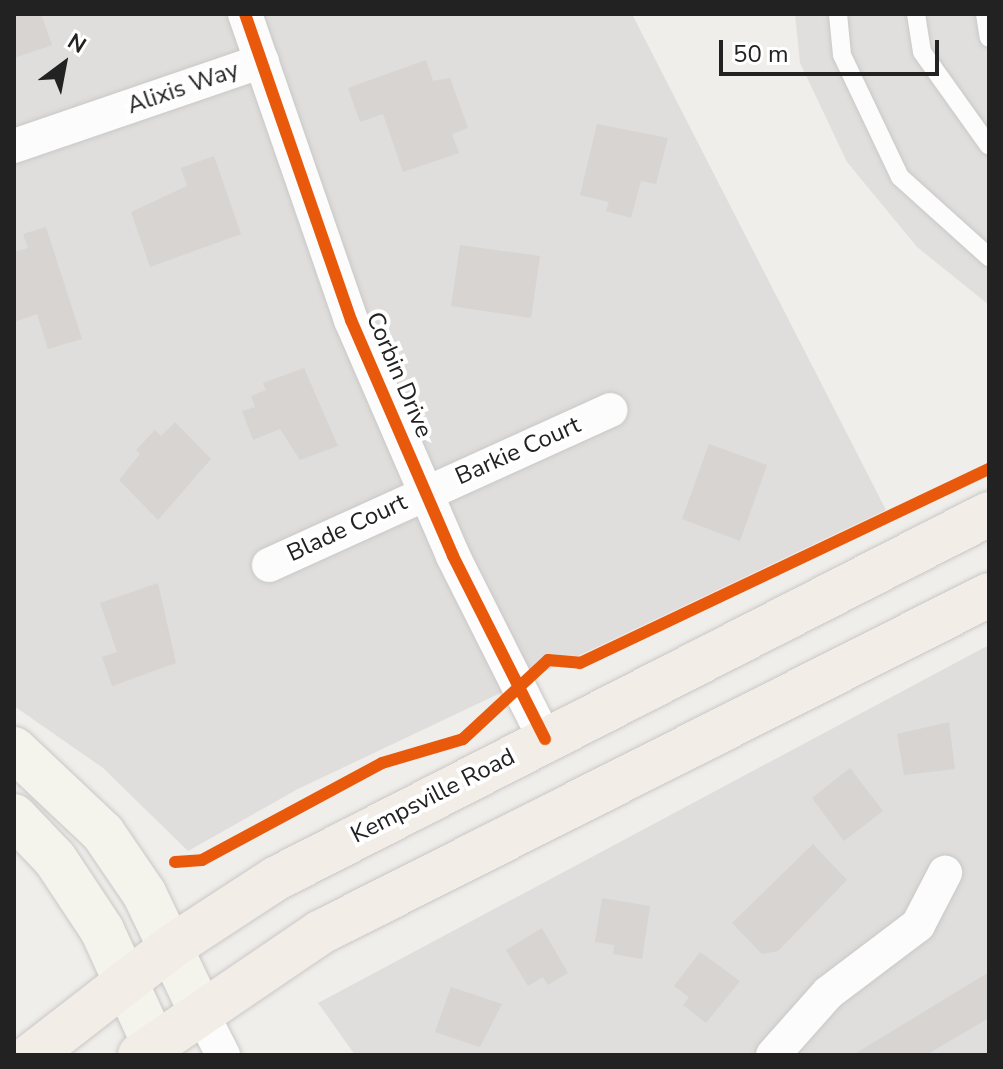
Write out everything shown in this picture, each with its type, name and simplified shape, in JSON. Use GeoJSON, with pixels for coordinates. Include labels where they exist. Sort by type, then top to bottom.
{"type":"FeatureCollection","features":[{"type":"Feature","properties":{"kind":"main road","name":"Kempsville Road"},"geometry":{"type":"LineString","coordinates":[[32,1055],[123,981],[277,878],[989,514]]}},
{"type":"Feature","properties":{"kind":"main road"},"geometry":{"type":"LineString","coordinates":[[151,1051],[200,1010],[420,878],[989,595]]}},
{"type":"Feature","properties":{"kind":"street","name":"Corbin Drive"},"geometry":{"type":"LineString","coordinates":[[245,14],[351,320],[425,492],[545,739]]}},
{"type":"Feature","properties":{"kind":"street","name":"Alixis Way"},"geometry":{"type":"LineString","coordinates":[[14,146],[262,61]]}},
{"type":"Feature","properties":{"kind":"street","name":"Barkie Court"},"geometry":{"type":"LineString","coordinates":[[425,492],[611,410]]}},
{"type":"Feature","properties":{"kind":"street","name":"Blade Court"},"geometry":{"type":"LineString","coordinates":[[269,565],[425,492]]}},
{"type":"Feature","properties":{"kind":"street"},"geometry":{"type":"LineString","coordinates":[[14,749],[103,833],[144,893],[223,1055]]}},
{"type":"Feature","properties":{"kind":"street"},"geometry":{"type":"LineString","coordinates":[[14,816],[71,883],[102,930],[151,1051]]}},
{"type":"Feature","properties":{"kind":"street"},"geometry":{"type":"LineString","coordinates":[[773,1055],[828,993],[918,925],[945,873]]}},
{"type":"Feature","properties":{"kind":"lane"},"geometry":{"type":"LineString","coordinates":[[838,14],[842,55],[900,177],[989,257]]}},
{"type":"Feature","properties":{"kind":"lane"},"geometry":{"type":"LineString","coordinates":[[916,14],[922,52],[989,146]]}},
{"type":"Feature","properties":{"kind":"lane"},"geometry":{"type":"LineString","coordinates":[[985,14],[989,38]]}},
{"type":"Feature","properties":{"kind":"shaded area"},"geometry":{"type":"Polygon","coordinates":[[[14,14],[632,14],[886,510],[298,789],[188,851],[103,768],[14,706],[14,14]]]}},
{"type":"Feature","properties":{"kind":"shaded area"},"geometry":{"type":"Polygon","coordinates":[[[795,14],[989,14],[989,305],[917,247],[847,162],[800,63],[795,14]]]}},
{"type":"Feature","properties":{"kind":"shaded area"},"geometry":{"type":"Polygon","coordinates":[[[989,645],[989,1055],[355,1055],[318,1003],[989,645]]]}},
{"type":"Feature","properties":{"kind":"building"},"geometry":{"type":"Polygon","coordinates":[[[14,14],[41,14],[52,45],[14,58],[14,14]]]}},
{"type":"Feature","properties":{"kind":"building"},"geometry":{"type":"Polygon","coordinates":[[[426,60],[433,81],[450,78],[468,128],[452,134],[459,153],[403,172],[383,114],[360,122],[348,88],[426,60]]]}},
{"type":"Feature","properties":{"kind":"building"},"geometry":{"type":"Polygon","coordinates":[[[597,124],[668,138],[656,184],[641,181],[631,218],[606,211],[609,202],[580,195],[597,124]]]}},
{"type":"Feature","properties":{"kind":"building"},"geometry":{"type":"Polygon","coordinates":[[[214,156],[241,234],[150,267],[131,212],[187,186],[181,168],[214,156]]]}},
{"type":"Feature","properties":{"kind":"building"},"geometry":{"type":"Polygon","coordinates":[[[46,227],[82,339],[48,349],[37,314],[14,322],[14,252],[28,248],[23,234],[46,227]]]}},
{"type":"Feature","properties":{"kind":"building"},"geometry":{"type":"Polygon","coordinates":[[[460,245],[540,256],[531,318],[451,306],[460,245]]]}},
{"type":"Feature","properties":{"kind":"building"},"geometry":{"type":"Polygon","coordinates":[[[304,368],[338,446],[300,460],[280,429],[253,440],[242,411],[255,407],[251,396],[266,390],[263,383],[304,368]]]}},
{"type":"Feature","properties":{"kind":"building"},"geometry":{"type":"Polygon","coordinates":[[[175,422],[211,459],[158,520],[119,480],[140,454],[136,450],[155,430],[161,436],[175,422]]]}},
{"type":"Feature","properties":{"kind":"building"},"geometry":{"type":"Polygon","coordinates":[[[709,444],[767,465],[740,541],[682,519],[709,444]]]}},
{"type":"Feature","properties":{"kind":"building"},"geometry":{"type":"Polygon","coordinates":[[[158,583],[176,663],[112,686],[102,657],[117,652],[100,603],[158,583]]]}},
{"type":"Feature","properties":{"kind":"building"},"geometry":{"type":"Polygon","coordinates":[[[949,722],[955,769],[904,775],[897,734],[949,722]]]}},
{"type":"Feature","properties":{"kind":"building"},"geometry":{"type":"Polygon","coordinates":[[[850,768],[883,811],[844,841],[812,798],[850,768]]]}},
{"type":"Feature","properties":{"kind":"building"},"geometry":{"type":"Polygon","coordinates":[[[813,844],[847,880],[778,951],[762,954],[732,923],[813,844]]]}},
{"type":"Feature","properties":{"kind":"building"},"geometry":{"type":"Polygon","coordinates":[[[602,898],[650,906],[642,959],[613,954],[614,945],[595,942],[602,898]]]}},
{"type":"Feature","properties":{"kind":"building"},"geometry":{"type":"Polygon","coordinates":[[[542,928],[568,973],[548,985],[543,977],[528,986],[506,950],[542,928]]]}},
{"type":"Feature","properties":{"kind":"building"},"geometry":{"type":"Polygon","coordinates":[[[700,952],[740,981],[706,1023],[683,1005],[689,997],[674,986],[700,952]]]}},
{"type":"Feature","properties":{"kind":"building"},"geometry":{"type":"Polygon","coordinates":[[[989,972],[989,1018],[926,1055],[853,1055],[989,972]]]}},
{"type":"Feature","properties":{"kind":"building"},"geometry":{"type":"Polygon","coordinates":[[[451,987],[502,1004],[480,1047],[435,1032],[451,987]]]}},
{"type":"Feature","properties":{"kind":"cycle path"},"geometry":{"type":"LineString","coordinates":[[245,14],[351,320],[453,556],[545,739]]}},
{"type":"Feature","properties":{"kind":"cycle path"},"geometry":{"type":"LineString","coordinates":[[175,862],[202,860],[382,763],[463,739],[548,660],[580,663],[989,469]]}}]}
